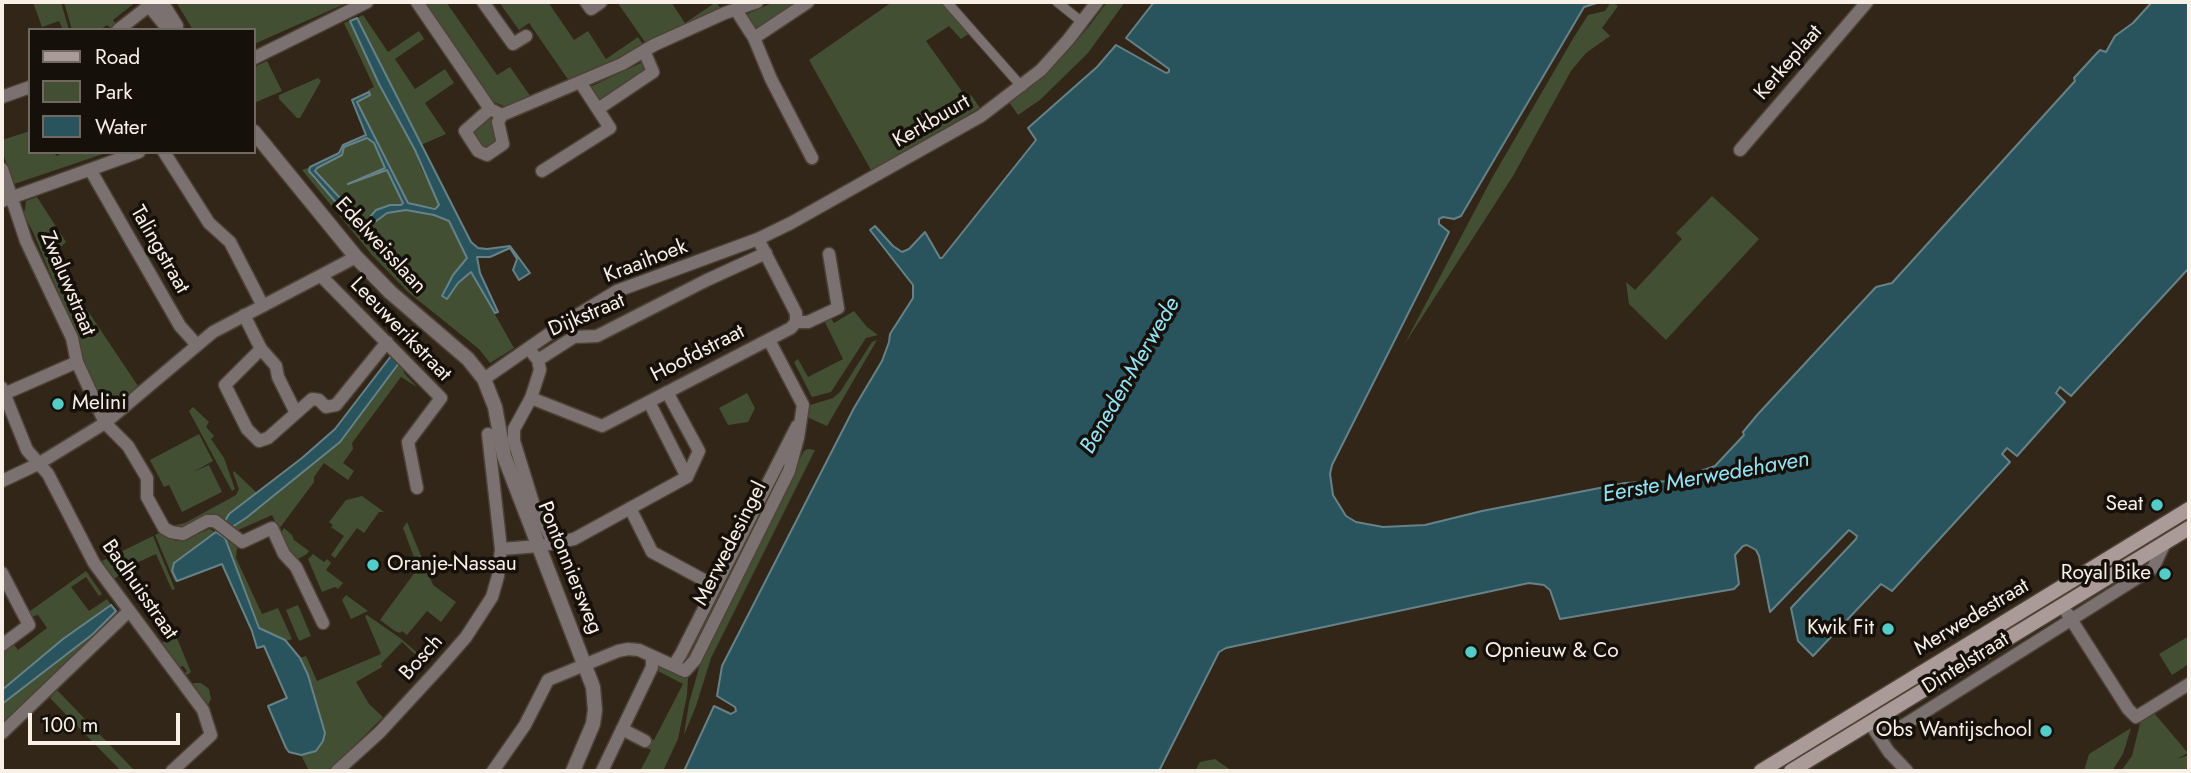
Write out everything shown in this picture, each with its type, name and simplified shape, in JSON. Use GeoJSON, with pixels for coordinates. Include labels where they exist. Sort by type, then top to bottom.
{"type":"FeatureCollection","features":[{"type":"Feature","properties":{"kind":"main road","name":"Merwedestraat"},"geometry":{"type":"LineString","coordinates":[[1761,771],[2189,509]]}},
{"type":"Feature","properties":{"kind":"main road","name":"Merwedestraat"},"geometry":{"type":"LineString","coordinates":[[1791,771],[1874,728],[2066,612],[2189,528]]}},
{"type":"Feature","properties":{"kind":"street"},"geometry":{"type":"LineString","coordinates":[[256,57],[367,2]]}},
{"type":"Feature","properties":{"kind":"street"},"geometry":{"type":"LineString","coordinates":[[417,2],[496,112],[580,82],[645,53],[654,45],[725,13],[757,2]]}},
{"type":"Feature","properties":{"kind":"street"},"geometry":{"type":"LineString","coordinates":[[483,2],[513,44],[526,36]]}},
{"type":"Feature","properties":{"kind":"street"},"geometry":{"type":"LineString","coordinates":[[586,2],[590,9],[601,2]]}},
{"type":"Feature","properties":{"kind":"street"},"geometry":{"type":"LineString","coordinates":[[754,38],[808,2]]}},
{"type":"Feature","properties":{"kind":"street"},"geometry":{"type":"LineString","coordinates":[[947,2],[1021,87]]}},
{"type":"Feature","properties":{"kind":"street"},"geometry":{"type":"LineString","coordinates":[[1057,2],[1082,22]]}},
{"type":"Feature","properties":{"kind":"street","name":"Kerkbuurt"},"geometry":{"type":"LineString","coordinates":[[758,239],[981,116],[1041,70],[1097,2]]}},
{"type":"Feature","properties":{"kind":"street","name":"Kerkeplaat"},"geometry":{"type":"LineString","coordinates":[[1740,150],[1867,2]]}},
{"type":"Feature","properties":{"kind":"street"},"geometry":{"type":"LineString","coordinates":[[121,28],[153,3]]}},
{"type":"Feature","properties":{"kind":"street"},"geometry":{"type":"LineString","coordinates":[[153,3],[169,28]]}},
{"type":"Feature","properties":{"kind":"street"},"geometry":{"type":"LineString","coordinates":[[153,3],[177,28]]}},
{"type":"Feature","properties":{"kind":"street"},"geometry":{"type":"LineString","coordinates":[[736,10],[754,38],[771,79],[812,158]]}},
{"type":"Feature","properties":{"kind":"street"},"geometry":{"type":"LineString","coordinates":[[598,109],[653,72],[645,53]]}},
{"type":"Feature","properties":{"kind":"street"},"geometry":{"type":"LineString","coordinates":[[542,171],[610,128],[580,82]]}},
{"type":"Feature","properties":{"kind":"street"},"geometry":{"type":"LineString","coordinates":[[2,97],[28,88]]}},
{"type":"Feature","properties":{"kind":"street","name":"Edelweisslaan"},"geometry":{"type":"LineString","coordinates":[[256,134],[356,257],[390,292],[468,359],[484,379]]}},
{"type":"Feature","properties":{"kind":"street"},"geometry":{"type":"LineString","coordinates":[[6,200],[134,154]]}},
{"type":"Feature","properties":{"kind":"street"},"geometry":{"type":"LineString","coordinates":[[165,154],[209,223],[230,242],[263,306]]}},
{"type":"Feature","properties":{"kind":"street","name":"Zwaluwstraat"},"geometry":{"type":"LineString","coordinates":[[2,169],[6,200],[72,338],[77,362],[105,423],[128,446],[147,478],[148,497],[164,528],[183,534],[207,521],[215,522],[242,541],[272,528],[284,554],[296,567],[323,623]]}},
{"type":"Feature","properties":{"kind":"street","name":"Talingstraat"},"geometry":{"type":"LineString","coordinates":[[91,171],[180,326],[197,345]]}},
{"type":"Feature","properties":{"kind":"street"},"geometry":{"type":"LineString","coordinates":[[758,239],[796,313],[796,322]]}},
{"type":"Feature","properties":{"kind":"street","name":"Kraaihoek"},"geometry":{"type":"LineString","coordinates":[[484,379],[617,290],[758,239]]}},
{"type":"Feature","properties":{"kind":"street","name":"Dijkstraat"},"geometry":{"type":"LineString","coordinates":[[538,360],[574,337],[597,336],[766,253]]}},
{"type":"Feature","properties":{"kind":"street","name":"Hoofdstraat"},"geometry":{"type":"LineString","coordinates":[[531,398],[602,426],[769,340],[791,328],[796,322],[808,322],[838,308],[828,254]]}},
{"type":"Feature","properties":{"kind":"street"},"geometry":{"type":"LineString","coordinates":[[2,481],[38,464],[105,423],[213,332],[356,257]]}},
{"type":"Feature","properties":{"kind":"street","name":"Leeuwerikstraat"},"geometry":{"type":"LineString","coordinates":[[322,276],[441,398],[408,442],[417,488]]}},
{"type":"Feature","properties":{"kind":"street"},"geometry":{"type":"LineString","coordinates":[[244,315],[261,349],[276,366],[278,377],[295,411]]}},
{"type":"Feature","properties":{"kind":"street"},"geometry":{"type":"LineString","coordinates":[[769,340],[803,405],[803,417]]}},
{"type":"Feature","properties":{"kind":"street"},"geometry":{"type":"LineString","coordinates":[[261,349],[225,385],[247,429],[259,441],[268,438],[295,411],[301,410],[312,399],[319,400],[326,407],[336,405],[387,342]]}},
{"type":"Feature","properties":{"kind":"street","name":"Dijkstraat"},"geometry":{"type":"LineString","coordinates":[[528,348],[538,360],[540,370],[531,398],[514,429],[514,440],[535,509],[555,544]]}},
{"type":"Feature","properties":{"kind":"street"},"geometry":{"type":"LineString","coordinates":[[3,391],[77,362]]}},
{"type":"Feature","properties":{"kind":"street","name":"Pontonniersweg"},"geometry":{"type":"LineString","coordinates":[[484,379],[495,407],[504,456],[593,687],[595,710],[589,739],[573,771]]}},
{"type":"Feature","properties":{"kind":"street","name":"Badhuisstraat"},"geometry":{"type":"LineString","coordinates":[[3,391],[27,450],[48,474],[94,563],[203,710],[211,735],[172,771]]}},
{"type":"Feature","properties":{"kind":"street"},"geometry":{"type":"LineString","coordinates":[[488,435],[501,549],[555,544],[574,539],[687,477],[699,451],[667,392]]}},
{"type":"Feature","properties":{"kind":"street"},"geometry":{"type":"LineString","coordinates":[[649,402],[687,477]]}},
{"type":"Feature","properties":{"kind":"street","name":"Merwedesingel"},"geometry":{"type":"LineString","coordinates":[[680,668],[681,654],[792,433],[803,417]]}},
{"type":"Feature","properties":{"kind":"street","name":"Merwedesingel"},"geometry":{"type":"LineString","coordinates":[[680,668],[695,660],[789,471],[803,417]]}},
{"type":"Feature","properties":{"kind":"street"},"geometry":{"type":"LineString","coordinates":[[629,508],[652,552],[715,586]]}},
{"type":"Feature","properties":{"kind":"street","name":"Bosch"},"geometry":{"type":"LineString","coordinates":[[337,771],[380,732],[466,637],[492,597],[501,549]]}},
{"type":"Feature","properties":{"kind":"street"},"geometry":{"type":"LineString","coordinates":[[2,573],[29,625],[2,645]]}},
{"type":"Feature","properties":{"kind":"street"},"geometry":{"type":"LineString","coordinates":[[2,733],[129,611]]}},
{"type":"Feature","properties":{"kind":"street"},"geometry":{"type":"LineString","coordinates":[[2066,612],[2128,709],[2136,717],[2189,684]]}},
{"type":"Feature","properties":{"kind":"street"},"geometry":{"type":"LineString","coordinates":[[493,771],[525,725],[548,681],[628,649],[639,650],[680,668]]}},
{"type":"Feature","properties":{"kind":"street"},"geometry":{"type":"LineString","coordinates":[[602,771],[652,667],[652,657]]}},
{"type":"Feature","properties":{"kind":"street"},"geometry":{"type":"LineString","coordinates":[[1874,728],[1889,752],[1907,771]]}},
{"type":"Feature","properties":{"kind":"street"},"geometry":{"type":"LineString","coordinates":[[622,730],[645,741]]}},
{"type":"Feature","properties":{"kind":"street"},"geometry":{"type":"LineString","coordinates":[[1811,762],[1812,740]]}},
{"type":"Feature","properties":{"kind":"green space"},"geometry":{"type":"Polygon","coordinates":[[[33,2],[61,2],[68,28],[62,28],[59,21],[42,27],[33,2]]]}},
{"type":"Feature","properties":{"kind":"green space"},"geometry":{"type":"Polygon","coordinates":[[[64,2],[136,2],[113,20],[117,26],[115,28],[107,25],[103,28],[71,28],[64,2]]]}},
{"type":"Feature","properties":{"kind":"green space"},"geometry":{"type":"Polygon","coordinates":[[[176,2],[349,2],[256,43],[256,28],[192,28],[176,2]]]}},
{"type":"Feature","properties":{"kind":"green space"},"geometry":{"type":"Polygon","coordinates":[[[424,2],[446,2],[497,75],[510,67],[531,97],[506,107],[494,102],[485,93],[424,2]]]}},
{"type":"Feature","properties":{"kind":"green space"},"geometry":{"type":"Polygon","coordinates":[[[499,2],[548,2],[574,40],[588,31],[606,59],[638,37],[644,46],[571,80],[529,23],[519,30],[499,2]]]}},
{"type":"Feature","properties":{"kind":"green space"},"geometry":{"type":"Polygon","coordinates":[[[617,2],[671,2],[685,23],[716,2],[721,9],[650,43],[645,42],[617,2]]]}},
{"type":"Feature","properties":{"kind":"green space"},"geometry":{"type":"Polygon","coordinates":[[[774,2],[798,2],[759,28],[752,27],[745,15],[774,2]]]}},
{"type":"Feature","properties":{"kind":"green space"},"geometry":{"type":"Polygon","coordinates":[[[892,2],[943,2],[971,32],[961,39],[949,26],[926,41],[966,97],[971,95],[980,108],[871,170],[809,60],[892,2]]]}},
{"type":"Feature","properties":{"kind":"green space"},"geometry":{"type":"Polygon","coordinates":[[[1107,2],[1125,2],[1088,53],[1040,100],[1018,115],[1009,102],[1033,85],[1064,55],[1107,2]]]}},
{"type":"Feature","properties":{"kind":"green space"},"geometry":{"type":"Polygon","coordinates":[[[1611,2],[1618,6],[1602,28],[1610,36],[1586,53],[1571,71],[1513,176],[1404,345],[1492,178],[1574,37],[1588,15],[1605,11],[1611,2]]]}},
{"type":"Feature","properties":{"kind":"green space"},"geometry":{"type":"Polygon","coordinates":[[[363,15],[388,52],[419,31],[424,39],[395,59],[415,89],[445,69],[454,83],[425,103],[446,134],[421,145],[357,18],[363,15]]]}},
{"type":"Feature","properties":{"kind":"green space"},"geometry":{"type":"Polygon","coordinates":[[[350,21],[379,84],[415,150],[439,203],[438,208],[408,203],[357,102],[370,96],[368,90],[374,87],[344,23],[350,21]]]}},
{"type":"Feature","properties":{"kind":"green space"},"geometry":{"type":"Polygon","coordinates":[[[267,61],[282,91],[256,102],[256,66],[267,61]]]}},
{"type":"Feature","properties":{"kind":"green space"},"geometry":{"type":"Polygon","coordinates":[[[643,62],[646,71],[597,100],[590,87],[643,62]]]}},
{"type":"Feature","properties":{"kind":"green space"},"geometry":{"type":"Polygon","coordinates":[[[318,78],[321,81],[300,118],[297,118],[279,99],[279,95],[318,78]]]}},
{"type":"Feature","properties":{"kind":"green space"},"geometry":{"type":"Polygon","coordinates":[[[490,118],[494,121],[497,140],[491,148],[482,149],[473,132],[490,118]]]}},
{"type":"Feature","properties":{"kind":"green space"},"geometry":{"type":"Polygon","coordinates":[[[28,132],[28,154],[103,154],[14,184],[2,151],[2,140],[28,132]]]}},
{"type":"Feature","properties":{"kind":"green space"},"geometry":{"type":"Polygon","coordinates":[[[367,138],[374,143],[385,168],[361,179],[388,170],[403,203],[371,215],[364,224],[315,171],[342,155],[344,147],[367,138]]]}},
{"type":"Feature","properties":{"kind":"green space"},"geometry":{"type":"Polygon","coordinates":[[[310,167],[309,171],[314,179],[364,230],[387,213],[406,210],[449,221],[467,258],[442,294],[447,299],[458,283],[471,272],[514,348],[490,363],[479,349],[408,292],[372,255],[302,170],[310,167]]]}},
{"type":"Feature","properties":{"kind":"green space"},"geometry":{"type":"Polygon","coordinates":[[[1712,196],[1759,239],[1666,340],[1629,304],[1626,282],[1635,290],[1682,239],[1676,233],[1712,196]]]}},
{"type":"Feature","properties":{"kind":"green space"},"geometry":{"type":"Polygon","coordinates":[[[37,197],[66,242],[51,256],[140,389],[113,410],[106,409],[99,403],[82,358],[79,342],[22,212],[25,210],[26,201],[37,197]]]}},
{"type":"Feature","properties":{"kind":"green space"},"geometry":{"type":"Polygon","coordinates":[[[854,311],[867,327],[878,335],[866,338],[831,392],[812,397],[794,362],[798,359],[808,377],[843,359],[823,318],[830,317],[834,323],[854,311]]]}},
{"type":"Feature","properties":{"kind":"green space"},"geometry":{"type":"Polygon","coordinates":[[[877,340],[827,426],[809,418],[807,406],[833,398],[840,392],[872,342],[877,340]]]}},
{"type":"Feature","properties":{"kind":"green space"},"geometry":{"type":"Polygon","coordinates":[[[399,363],[417,387],[401,377],[352,443],[353,449],[343,463],[354,471],[348,480],[324,463],[314,477],[314,482],[279,529],[272,515],[236,531],[232,527],[340,442],[399,363]]]}},
{"type":"Feature","properties":{"kind":"green space"},"geometry":{"type":"Polygon","coordinates":[[[747,393],[755,408],[748,422],[728,425],[719,408],[747,393]]]}},
{"type":"Feature","properties":{"kind":"green space"},"geometry":{"type":"Polygon","coordinates":[[[193,407],[209,422],[206,427],[214,436],[211,439],[224,458],[235,489],[232,491],[189,411],[193,407]]]}},
{"type":"Feature","properties":{"kind":"green space"},"geometry":{"type":"Polygon","coordinates":[[[199,434],[213,461],[193,472],[209,465],[222,492],[182,512],[169,485],[164,487],[150,460],[199,434]]]}},
{"type":"Feature","properties":{"kind":"green space"},"geometry":{"type":"Polygon","coordinates":[[[815,450],[711,658],[684,735],[689,703],[699,668],[699,656],[804,451],[815,450]]]}},
{"type":"Feature","properties":{"kind":"green space"},"geometry":{"type":"Polygon","coordinates":[[[234,471],[257,493],[229,514],[225,521],[176,528],[172,526],[185,523],[236,495],[239,489],[234,471]]]}},
{"type":"Feature","properties":{"kind":"green space"},"geometry":{"type":"Polygon","coordinates":[[[362,496],[384,512],[379,512],[364,533],[357,528],[335,558],[331,555],[344,536],[331,527],[333,525],[329,522],[346,500],[362,496]]]}},
{"type":"Feature","properties":{"kind":"green space"},"geometry":{"type":"Polygon","coordinates":[[[407,522],[433,585],[456,602],[441,622],[427,611],[407,635],[402,631],[395,631],[380,620],[418,568],[403,528],[407,522]]]}},
{"type":"Feature","properties":{"kind":"green space"},"geometry":{"type":"Polygon","coordinates":[[[284,528],[309,551],[307,554],[296,560],[284,545],[280,534],[284,528]]]}},
{"type":"Feature","properties":{"kind":"green space"},"geometry":{"type":"Polygon","coordinates":[[[209,529],[216,532],[172,571],[177,581],[175,582],[155,535],[159,533],[176,541],[183,541],[209,529]]]}},
{"type":"Feature","properties":{"kind":"green space"},"geometry":{"type":"Polygon","coordinates":[[[2158,534],[2161,539],[1830,741],[1821,741],[2158,534]]]}},
{"type":"Feature","properties":{"kind":"green space"},"geometry":{"type":"Polygon","coordinates":[[[153,536],[175,589],[172,590],[156,554],[132,565],[114,579],[102,561],[153,536]]]}},
{"type":"Feature","properties":{"kind":"green space"},"geometry":{"type":"Polygon","coordinates":[[[225,538],[237,547],[236,558],[262,614],[278,608],[292,639],[286,641],[259,628],[225,538]]]}},
{"type":"Feature","properties":{"kind":"green space"},"geometry":{"type":"Polygon","coordinates":[[[313,554],[324,562],[327,559],[331,563],[326,570],[343,583],[338,589],[335,587],[322,592],[308,559],[313,554]]]}},
{"type":"Feature","properties":{"kind":"green space"},"geometry":{"type":"Polygon","coordinates":[[[86,571],[102,594],[99,596],[86,577],[71,587],[89,611],[107,599],[111,605],[63,639],[2,690],[2,649],[12,642],[18,650],[47,628],[38,615],[30,617],[26,614],[86,571]]]}},
{"type":"Feature","properties":{"kind":"green space"},"geometry":{"type":"Polygon","coordinates":[[[346,595],[368,611],[351,619],[342,600],[346,595]]]}},
{"type":"Feature","properties":{"kind":"green space"},"geometry":{"type":"Polygon","coordinates":[[[298,605],[311,636],[299,641],[286,610],[298,605]]]}},
{"type":"Feature","properties":{"kind":"green space"},"geometry":{"type":"Polygon","coordinates":[[[116,611],[119,616],[2,726],[2,704],[93,634],[116,611]]]}},
{"type":"Feature","properties":{"kind":"green space"},"geometry":{"type":"Polygon","coordinates":[[[367,615],[428,662],[425,664],[402,642],[381,664],[382,667],[356,682],[369,704],[383,717],[335,765],[326,771],[309,771],[301,755],[316,751],[325,733],[308,675],[300,658],[306,656],[317,681],[381,654],[365,616],[367,615]]]}},
{"type":"Feature","properties":{"kind":"green space"},"geometry":{"type":"Polygon","coordinates":[[[176,636],[191,672],[187,675],[183,666],[180,667],[161,643],[176,636]]]}},
{"type":"Feature","properties":{"kind":"green space"},"geometry":{"type":"Polygon","coordinates":[[[2189,636],[2189,664],[2172,675],[2159,654],[2189,636]]]}},
{"type":"Feature","properties":{"kind":"green space"},"geometry":{"type":"Polygon","coordinates":[[[657,663],[688,678],[687,695],[678,739],[663,771],[640,771],[651,750],[641,745],[645,736],[654,740],[683,684],[656,670],[657,663]]]}},
{"type":"Feature","properties":{"kind":"green space"},"geometry":{"type":"Polygon","coordinates":[[[201,683],[209,689],[211,699],[208,705],[192,684],[201,683]]]}},
{"type":"Feature","properties":{"kind":"green space"},"geometry":{"type":"Polygon","coordinates":[[[57,690],[135,771],[121,771],[50,698],[57,690]]]}},
{"type":"Feature","properties":{"kind":"green space"},"geometry":{"type":"Polygon","coordinates":[[[2154,713],[2188,753],[2177,759],[2189,755],[2189,771],[2121,771],[2132,756],[2141,719],[2154,713]]]}},
{"type":"Feature","properties":{"kind":"green space"},"geometry":{"type":"Polygon","coordinates":[[[2131,728],[2123,754],[2112,771],[2084,771],[2089,754],[2131,728]]]}},
{"type":"Feature","properties":{"kind":"green space"},"geometry":{"type":"Polygon","coordinates":[[[1215,759],[1232,771],[1195,771],[1200,762],[1215,759]]]}},
{"type":"Feature","properties":{"kind":"water"},"geometry":{"type":"Polygon","coordinates":[[[1154,2],[1600,2],[1584,7],[1461,216],[1439,219],[1439,224],[1449,232],[1332,465],[1330,474],[1333,495],[1346,516],[1356,522],[1383,527],[1425,525],[1625,483],[1673,481],[1715,466],[1744,435],[1743,432],[1758,414],[1876,287],[1892,283],[2075,81],[2074,78],[2097,53],[2100,50],[2106,52],[2115,36],[2133,23],[2152,2],[2189,2],[2189,268],[2071,396],[2060,387],[2056,393],[2065,402],[2017,456],[2007,448],[2002,454],[2010,462],[1892,591],[1881,584],[1813,656],[1798,641],[1791,608],[1856,539],[1857,536],[1849,530],[1770,612],[1759,556],[1756,550],[1747,545],[1735,555],[1739,584],[1734,589],[1560,619],[1550,590],[1544,585],[1529,583],[1226,648],[1219,652],[1159,771],[684,771],[714,706],[731,714],[736,711],[735,707],[717,696],[722,666],[854,408],[882,361],[890,334],[913,298],[913,285],[870,230],[875,226],[902,252],[909,249],[925,232],[942,258],[1036,140],[1028,128],[1097,67],[1116,45],[1166,73],[1169,72],[1169,69],[1126,38],[1154,2]]]}},
{"type":"Feature","properties":{"kind":"water"},"geometry":{"type":"Polygon","coordinates":[[[357,18],[471,242],[478,248],[487,249],[510,246],[530,273],[519,280],[513,270],[517,259],[510,248],[490,257],[477,257],[480,273],[498,312],[495,313],[471,272],[458,283],[447,299],[442,296],[453,275],[467,258],[449,221],[406,210],[387,213],[364,230],[309,171],[310,167],[339,153],[343,145],[366,135],[352,100],[369,92],[370,95],[357,102],[408,203],[435,209],[439,205],[415,150],[379,84],[350,21],[357,18]],[[367,138],[344,147],[342,155],[315,171],[364,224],[376,210],[403,203],[387,170],[348,184],[385,168],[374,143],[367,138]]]}},
{"type":"Feature","properties":{"kind":"water"},"geometry":{"type":"Polygon","coordinates":[[[391,356],[399,363],[340,442],[246,518],[232,527],[225,521],[229,514],[335,429],[391,356]]]}},
{"type":"Feature","properties":{"kind":"water"},"geometry":{"type":"Polygon","coordinates":[[[216,532],[225,538],[259,628],[285,640],[300,658],[308,675],[325,733],[316,751],[301,755],[289,752],[286,748],[268,706],[287,698],[264,646],[257,648],[222,564],[177,581],[172,571],[174,563],[216,532]]]}},
{"type":"Feature","properties":{"kind":"water"},"geometry":{"type":"Polygon","coordinates":[[[111,605],[116,611],[93,634],[2,704],[2,690],[63,639],[111,605]]]}},
{"type":"Feature","properties":{"kind":"place","name":"Melini"},"geometry":{"type":"Point","coordinates":[58,404]}},
{"type":"Feature","properties":{"kind":"place","name":"Seat"},"geometry":{"type":"Point","coordinates":[2157,505]}},
{"type":"Feature","properties":{"kind":"place","name":"Oranje-Nassau"},"geometry":{"type":"Point","coordinates":[373,565]}},
{"type":"Feature","properties":{"kind":"place","name":"Royal Bike"},"geometry":{"type":"Point","coordinates":[2165,574]}},
{"type":"Feature","properties":{"kind":"place","name":"Kwik Fit"},"geometry":{"type":"Point","coordinates":[1888,629]}},
{"type":"Feature","properties":{"kind":"place","name":"Opnieuw & Co"},"geometry":{"type":"Point","coordinates":[1471,652]}},
{"type":"Feature","properties":{"kind":"place","name":"Obs Wantijschool"},"geometry":{"type":"Point","coordinates":[2046,731]}},
{"type":"Feature","properties":{"kind":"water label","name":"Beneden-Merwede"},"geometry":{"type":"Point","coordinates":[1131,376]}},
{"type":"Feature","properties":{"kind":"water label","name":"Eerste Merwedehaven"},"geometry":{"type":"Point","coordinates":[1706,478]}}]}
